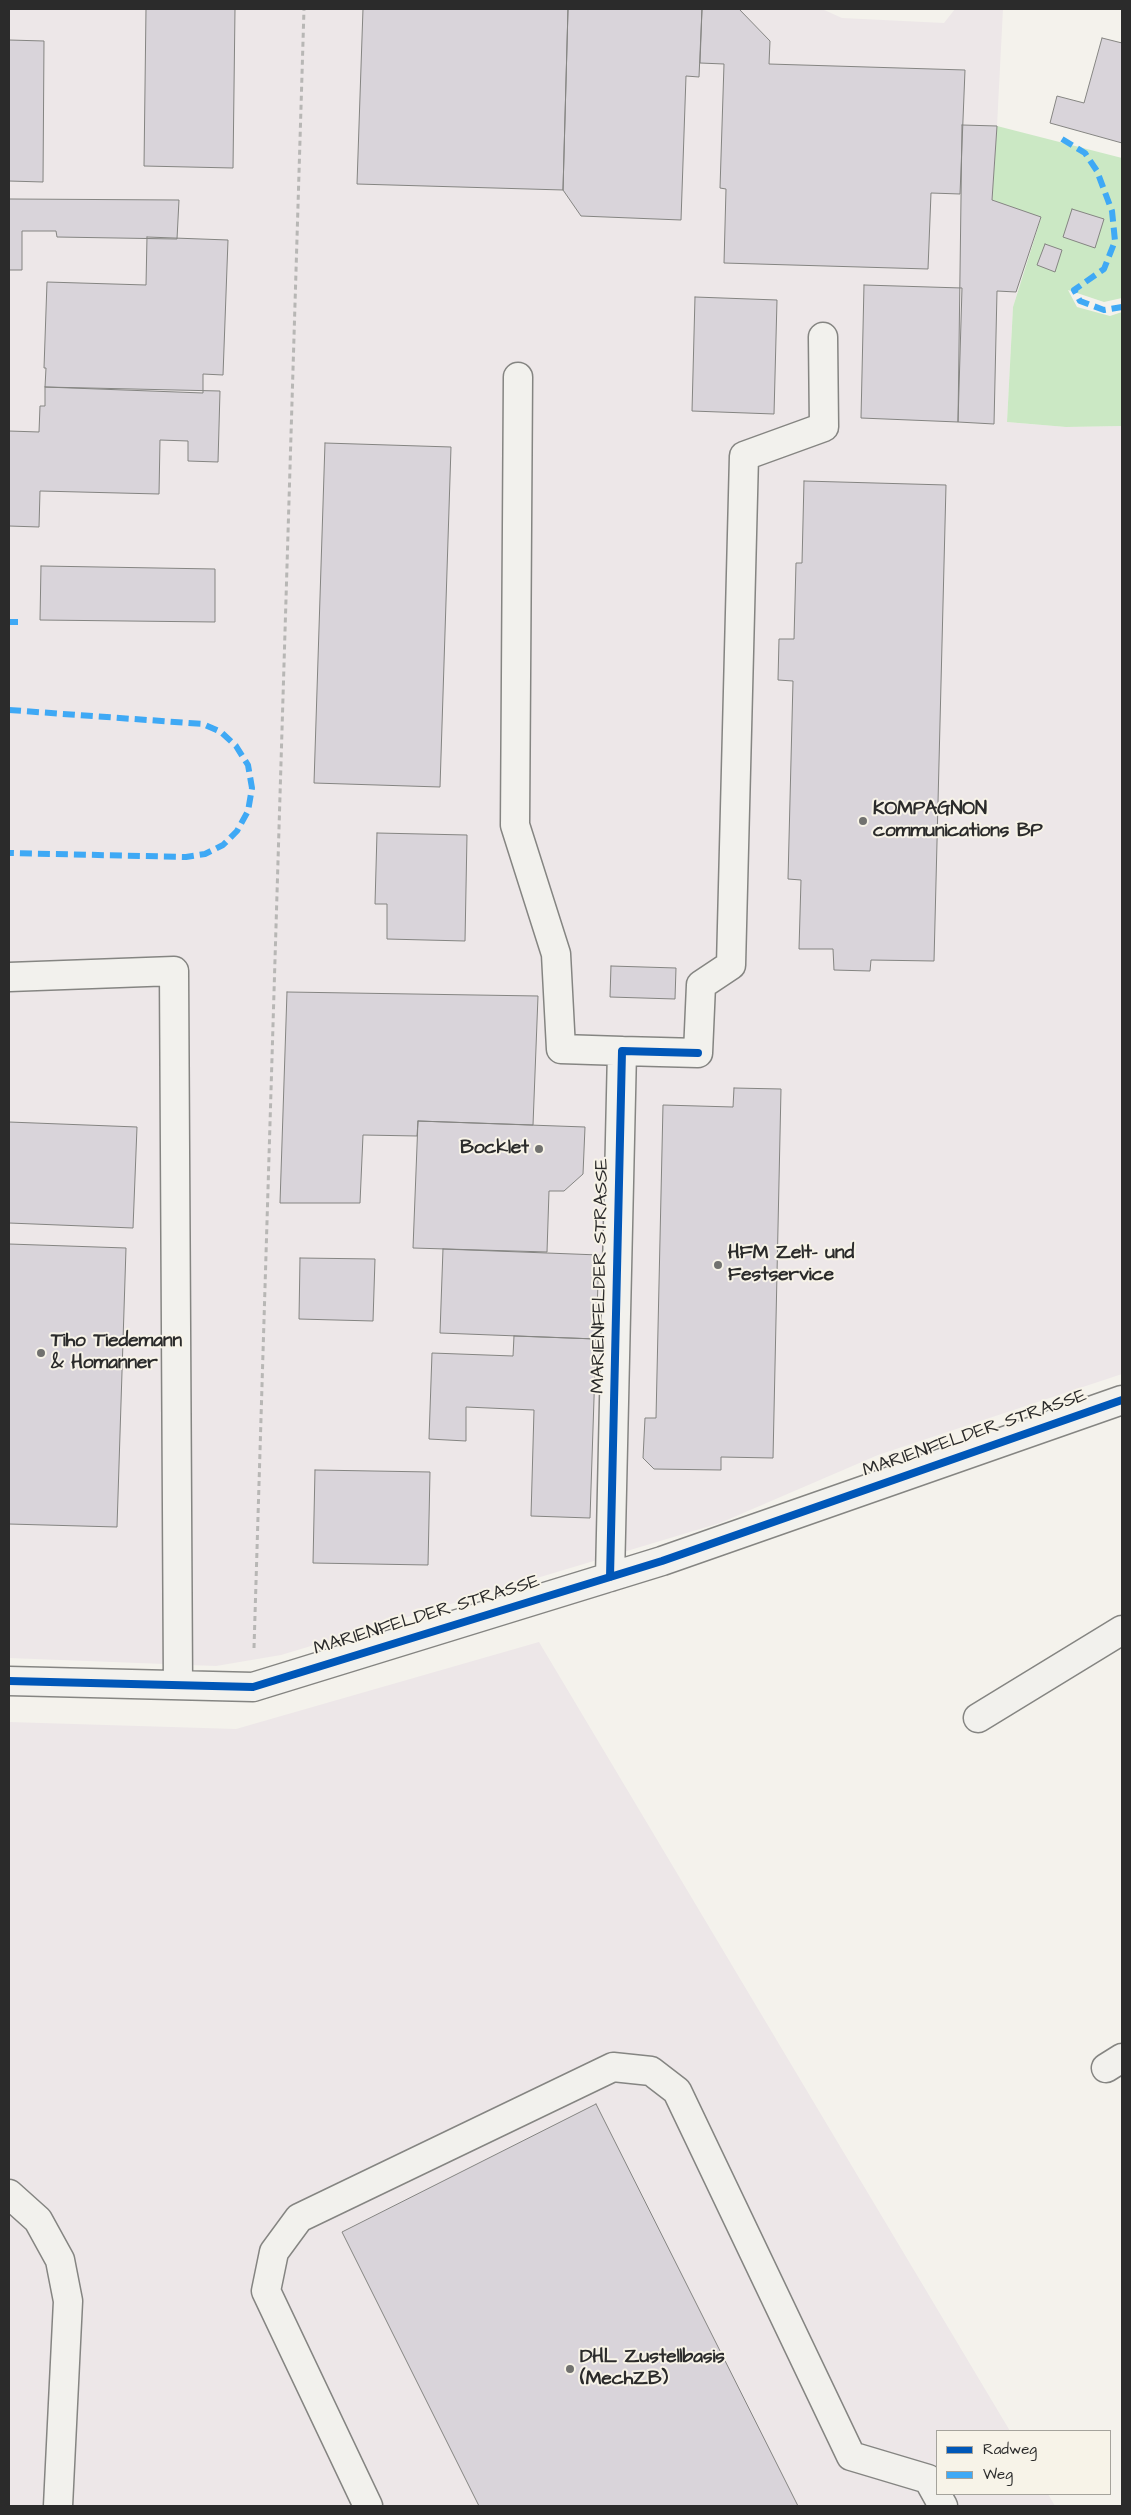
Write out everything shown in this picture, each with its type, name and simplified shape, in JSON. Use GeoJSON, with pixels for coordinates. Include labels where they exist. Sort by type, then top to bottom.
{"type":"FeatureCollection","features":[{"type":"Feature","properties":{"kind":"street"},"geometry":{"type":"LineString","coordinates":[[518,378],[515,825],[556,954],[561,1049],[698,1053],[701,985],[731,965],[744,456],[824,427],[823,337]]}},
{"type":"Feature","properties":{"kind":"street"},"geometry":{"type":"LineString","coordinates":[[9,978],[174,971],[178,1685]]}},
{"type":"Feature","properties":{"kind":"street","name":"MARIENFELDER STRASSE"},"geometry":{"type":"LineString","coordinates":[[610,1577],[622,1051]]}},
{"type":"Feature","properties":{"kind":"street","name":"MARIENFELDER STRASSE"},"geometry":{"type":"LineString","coordinates":[[9,1681],[252,1686],[610,1577],[1122,1400]]}},
{"type":"Feature","properties":{"kind":"street"},"geometry":{"type":"LineString","coordinates":[[978,1718],[1122,1630]]}},
{"type":"Feature","properties":{"kind":"street"},"geometry":{"type":"LineString","coordinates":[[368,2506],[266,2291],[274,2252],[299,2218],[613,2067],[651,2070],[677,2091],[851,2456],[928,2479],[936,2493]]}},
{"type":"Feature","properties":{"kind":"street"},"geometry":{"type":"LineString","coordinates":[[9,2194],[38,2220],[60,2260],[68,2301],[58,2506]]}},
{"type":"Feature","properties":{"kind":"street"},"geometry":{"type":"LineString","coordinates":[[937,2495],[943,2506]]}},
{"type":"Feature","properties":{"kind":"path"},"geometry":{"type":"LineString","coordinates":[[252,1686],[304,9]]}},
{"type":"Feature","properties":{"kind":"shaded area"},"geometry":{"type":"Polygon","coordinates":[[[9,9],[822,9],[842,18],[944,23],[955,9],[1003,9],[997,126],[1041,217],[1013,307],[1007,422],[1066,427],[1122,426],[1122,1374],[878,1455],[720,1523],[281,1655],[216,1666],[9,1658],[9,9]]]}},
{"type":"Feature","properties":{"kind":"shaded area"},"geometry":{"type":"Polygon","coordinates":[[[539,1642],[1009,2430],[936,2430],[936,2495],[1049,2495],[1055,2506],[9,2506],[9,1722],[236,1729],[539,1642]]]}},
{"type":"Feature","properties":{"kind":"green space"},"geometry":{"type":"Polygon","coordinates":[[[997,126],[1122,158],[1122,298],[1104,302],[1068,290],[1077,307],[1110,316],[1122,312],[1122,426],[1066,427],[1007,422],[1013,307],[1041,218],[992,200],[997,126]]]}},
{"type":"Feature","properties":{"kind":"building"},"geometry":{"type":"Polygon","coordinates":[[[146,9],[235,9],[233,168],[144,166],[146,9]]]}},
{"type":"Feature","properties":{"kind":"building"},"geometry":{"type":"Polygon","coordinates":[[[363,9],[568,9],[563,190],[357,184],[363,9]]]}},
{"type":"Feature","properties":{"kind":"building"},"geometry":{"type":"Polygon","coordinates":[[[568,9],[702,9],[699,77],[686,76],[681,220],[581,216],[563,190],[568,9]]]}},
{"type":"Feature","properties":{"kind":"building"},"geometry":{"type":"Polygon","coordinates":[[[702,9],[739,9],[770,41],[769,64],[965,70],[960,194],[931,193],[928,269],[724,263],[726,189],[720,188],[724,64],[700,63],[702,9]]]}},
{"type":"Feature","properties":{"kind":"building"},"geometry":{"type":"Polygon","coordinates":[[[1102,38],[1122,43],[1122,143],[1050,123],[1057,96],[1084,103],[1102,38]]]}},
{"type":"Feature","properties":{"kind":"building"},"geometry":{"type":"Polygon","coordinates":[[[9,40],[44,41],[43,182],[9,181],[9,40]]]}},
{"type":"Feature","properties":{"kind":"building"},"geometry":{"type":"Polygon","coordinates":[[[962,125],[997,126],[992,200],[1041,217],[1016,292],[997,291],[994,424],[958,422],[962,125]]]}},
{"type":"Feature","properties":{"kind":"building"},"geometry":{"type":"Polygon","coordinates":[[[9,199],[179,200],[177,239],[57,237],[56,231],[22,231],[22,270],[9,270],[9,199]]]}},
{"type":"Feature","properties":{"kind":"building"},"geometry":{"type":"Polygon","coordinates":[[[1072,209],[1104,219],[1095,248],[1063,237],[1072,209]]]}},
{"type":"Feature","properties":{"kind":"building"},"geometry":{"type":"Polygon","coordinates":[[[147,237],[228,240],[223,375],[203,374],[203,393],[45,387],[47,282],[146,285],[147,237]]]}},
{"type":"Feature","properties":{"kind":"building"},"geometry":{"type":"Polygon","coordinates":[[[1045,244],[1062,250],[1055,272],[1037,265],[1045,244]]]}},
{"type":"Feature","properties":{"kind":"building"},"geometry":{"type":"Polygon","coordinates":[[[864,285],[962,288],[958,422],[861,418],[864,285]]]}},
{"type":"Feature","properties":{"kind":"building"},"geometry":{"type":"Polygon","coordinates":[[[695,297],[777,300],[774,414],[692,411],[695,297]]]}},
{"type":"Feature","properties":{"kind":"building"},"geometry":{"type":"Polygon","coordinates":[[[45,387],[220,391],[218,462],[188,461],[188,441],[160,440],[159,494],[40,491],[39,527],[9,526],[9,431],[39,432],[40,406],[45,406],[45,387]]]}},
{"type":"Feature","properties":{"kind":"building"},"geometry":{"type":"Polygon","coordinates":[[[325,443],[451,447],[440,787],[314,783],[325,443]]]}},
{"type":"Feature","properties":{"kind":"building"},"geometry":{"type":"Polygon","coordinates":[[[804,481],[946,485],[934,961],[871,960],[870,971],[834,970],[833,949],[799,949],[801,880],[788,879],[793,681],[778,680],[779,639],[794,639],[796,563],[802,563],[804,481]]]}},
{"type":"Feature","properties":{"kind":"building"},"geometry":{"type":"Polygon","coordinates":[[[41,566],[215,569],[215,622],[40,620],[41,566]]]}},
{"type":"Feature","properties":{"kind":"building"},"geometry":{"type":"Polygon","coordinates":[[[377,833],[467,835],[465,941],[387,939],[387,904],[375,904],[377,833]]]}},
{"type":"Feature","properties":{"kind":"building"},"geometry":{"type":"Polygon","coordinates":[[[611,966],[676,968],[675,999],[610,997],[611,966]]]}},
{"type":"Feature","properties":{"kind":"building"},"geometry":{"type":"Polygon","coordinates":[[[287,992],[538,996],[533,1125],[418,1121],[417,1136],[363,1135],[360,1203],[280,1203],[287,992]]]}},
{"type":"Feature","properties":{"kind":"building"},"geometry":{"type":"Polygon","coordinates":[[[734,1088],[781,1089],[773,1458],[721,1457],[721,1470],[654,1469],[643,1458],[645,1418],[656,1418],[663,1105],[733,1107],[734,1088]]]}},
{"type":"Feature","properties":{"kind":"building"},"geometry":{"type":"Polygon","coordinates":[[[418,1121],[585,1127],[583,1174],[564,1191],[549,1191],[547,1252],[413,1248],[418,1121]]]}},
{"type":"Feature","properties":{"kind":"building"},"geometry":{"type":"Polygon","coordinates":[[[9,1122],[137,1127],[133,1228],[9,1223],[9,1122]]]}},
{"type":"Feature","properties":{"kind":"building"},"geometry":{"type":"Polygon","coordinates":[[[9,1244],[126,1248],[117,1527],[9,1524],[9,1244]]]}},
{"type":"Feature","properties":{"kind":"building"},"geometry":{"type":"Polygon","coordinates":[[[443,1249],[599,1255],[596,1339],[440,1333],[443,1249]]]}},
{"type":"Feature","properties":{"kind":"building"},"geometry":{"type":"Polygon","coordinates":[[[300,1258],[375,1259],[373,1321],[299,1319],[300,1258]]]}},
{"type":"Feature","properties":{"kind":"building"},"geometry":{"type":"Polygon","coordinates":[[[514,1336],[596,1339],[590,1518],[531,1516],[534,1410],[466,1407],[466,1441],[429,1439],[432,1353],[513,1356],[514,1336]]]}},
{"type":"Feature","properties":{"kind":"building"},"geometry":{"type":"Polygon","coordinates":[[[315,1470],[430,1472],[428,1565],[313,1563],[315,1470]]]}},
{"type":"Feature","properties":{"kind":"building","name":"DHL Zustellbasis (MechZB)"},"geometry":{"type":"Polygon","coordinates":[[[596,2104],[798,2506],[479,2506],[342,2232],[596,2104]]]}},
{"type":"Feature","properties":{"kind":"marked path"},"geometry":{"type":"LineString","coordinates":[[1062,139],[1085,153],[1097,171],[1112,211],[1115,241],[1104,269],[1074,290],[1080,301],[1104,310],[1122,307]]}},
{"type":"Feature","properties":{"kind":"marked path"},"geometry":{"type":"LineString","coordinates":[[9,622],[18,622]]}},
{"type":"Feature","properties":{"kind":"marked path"},"geometry":{"type":"LineString","coordinates":[[9,710],[203,724],[221,732],[236,746],[248,765],[252,788],[248,811],[237,831],[223,845],[205,854],[186,857],[9,853]]}},
{"type":"Feature","properties":{"kind":"cycle path"},"geometry":{"type":"LineString","coordinates":[[610,1577],[622,1051],[698,1053]]}},
{"type":"Feature","properties":{"kind":"cycle path"},"geometry":{"type":"LineString","coordinates":[[9,1681],[253,1687],[662,1561],[1122,1400]]}},
{"type":"Feature","properties":{"kind":"place","name":"KOMPAGNON communications BP"},"geometry":{"type":"Point","coordinates":[863,821]}},
{"type":"Feature","properties":{"kind":"place","name":"Bocklet"},"geometry":{"type":"Point","coordinates":[539,1149]}},
{"type":"Feature","properties":{"kind":"place","name":"HFM Zelt- und Festservice"},"geometry":{"type":"Point","coordinates":[718,1265]}},
{"type":"Feature","properties":{"kind":"place","name":"Tiho Tiedemann & Homanner"},"geometry":{"type":"Point","coordinates":[41,1353]}},
{"type":"Feature","properties":{"kind":"place","name":"DHL Zustellbasis (MechZB)"},"geometry":{"type":"Point","coordinates":[570,2369]}}]}
